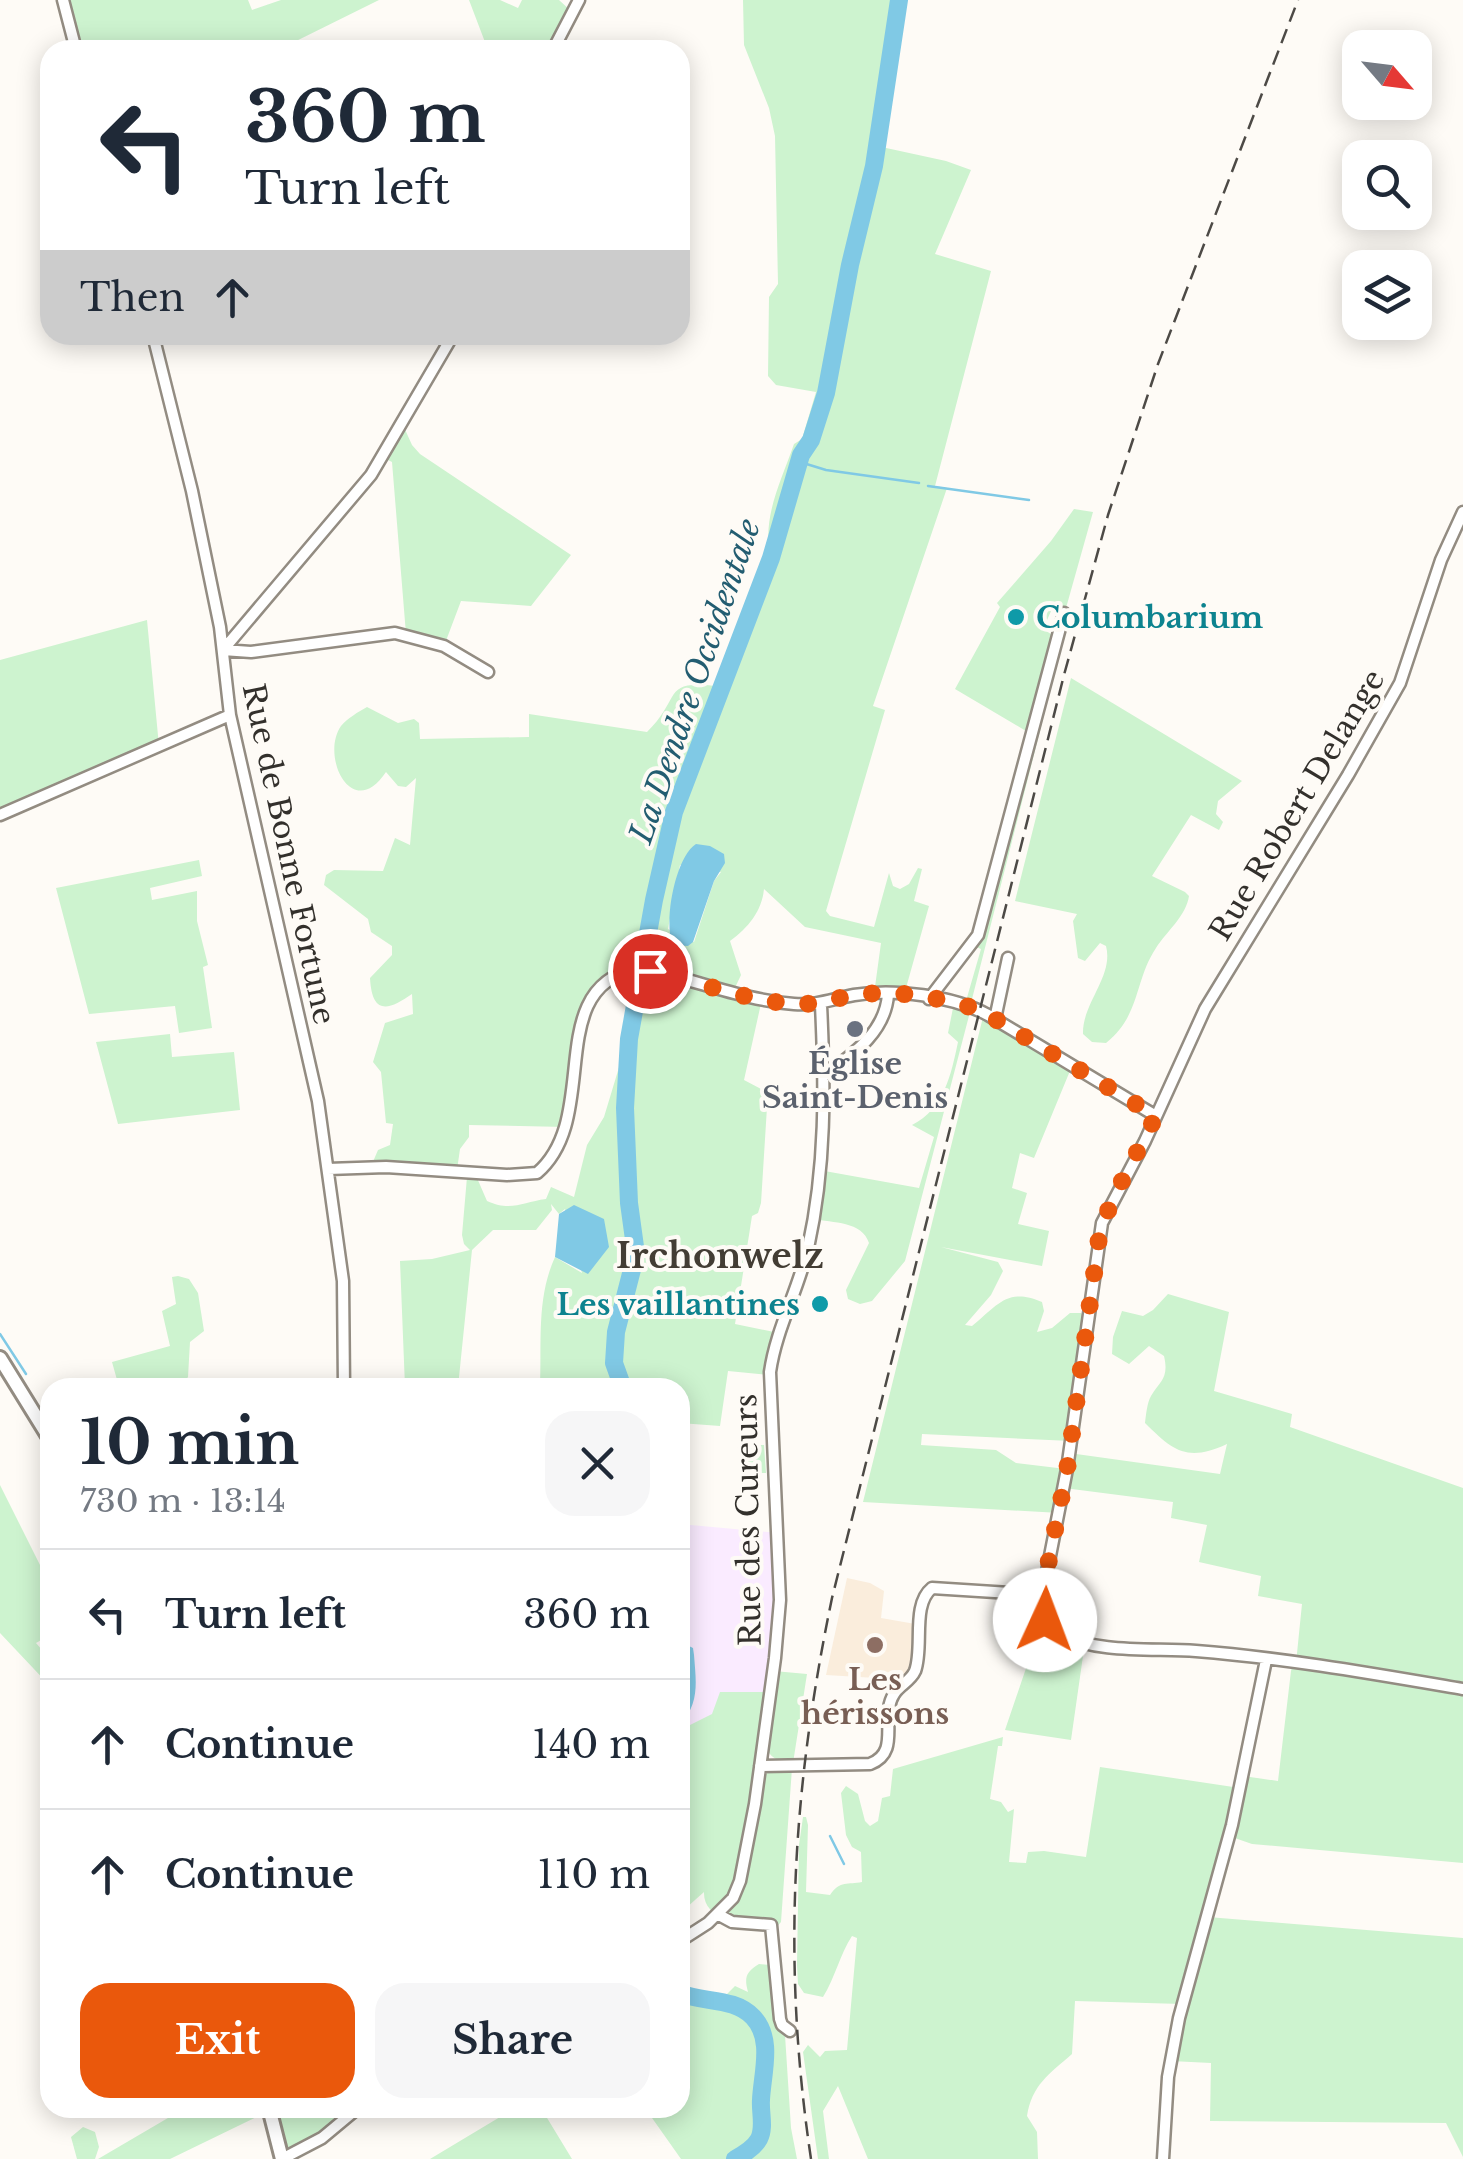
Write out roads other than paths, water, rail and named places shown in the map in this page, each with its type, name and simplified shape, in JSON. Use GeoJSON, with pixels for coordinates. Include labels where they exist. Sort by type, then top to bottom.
{"type":"FeatureCollection","features":[{"type":"Feature","properties":{"kind":"main road"},"geometry":{"type":"LineString","coordinates":[[0,1358],[40,1423]]}},
{"type":"Feature","properties":{"kind":"main road"},"geometry":{"type":"LineString","coordinates":[[272,2118],[282,2159]]}},
{"type":"Feature","properties":{"kind":"street"},"geometry":{"type":"LineString","coordinates":[[63,0],[73,40]]}},
{"type":"Feature","properties":{"kind":"street"},"geometry":{"type":"LineString","coordinates":[[557,40],[579,0]]}},
{"type":"Feature","properties":{"kind":"street","name":"Rue de Bonne Fortune"},"geometry":{"type":"LineString","coordinates":[[156,345],[192,491],[230,715],[306,1046],[343,1281],[344,1378]]}},
{"type":"Feature","properties":{"kind":"street"},"geometry":{"type":"LineString","coordinates":[[222,650],[359,493],[384,458],[447,345]]}},
{"type":"Feature","properties":{"kind":"street","name":"Rue Robert Delange"},"geometry":{"type":"LineString","coordinates":[[1042,1595],[1062,1500],[1102,1224],[1204,1009],[1400,684],[1441,560],[1463,512]]}},
{"type":"Feature","properties":{"kind":"street"},"geometry":{"type":"LineString","coordinates":[[929,998],[978,935],[1064,613]]}},
{"type":"Feature","properties":{"kind":"street"},"geometry":{"type":"LineString","coordinates":[[222,650],[251,652],[395,633],[444,646],[488,672]]}},
{"type":"Feature","properties":{"kind":"street"},"geometry":{"type":"LineString","coordinates":[[0,815],[230,715]]}},
{"type":"Feature","properties":{"kind":"street"},"geometry":{"type":"LineString","coordinates":[[995,1019],[1008,958]]}},
{"type":"Feature","properties":{"kind":"street"},"geometry":{"type":"LineString","coordinates":[[328,1169],[386,1167],[522,1176],[536,1172],[555,1151],[568,1122],[582,1014],[608,982],[637,968],[762,999],[821,1004],[854,995],[888,995],[929,998],[975,1008],[1156,1116]]}},
{"type":"Feature","properties":{"kind":"street"},"geometry":{"type":"LineString","coordinates":[[824,1076],[870,1038],[883,1016],[888,995]]}},
{"type":"Feature","properties":{"kind":"street","name":"Rue des Cureurs"},"geometry":{"type":"LineString","coordinates":[[690,1934],[719,1915],[740,1882],[760,1766],[780,1600],[770,1372],[802,1270],[813,1219],[825,1122],[821,1004]]}},
{"type":"Feature","properties":{"kind":"street"},"geometry":{"type":"LineString","coordinates":[[760,1766],[870,1764],[880,1760],[887,1750],[893,1695],[914,1672],[924,1600],[932,1588],[1042,1595],[1047,1624],[1066,1637],[1121,1647],[1266,1660],[1463,1689]]}},
{"type":"Feature","properties":{"kind":"street"},"geometry":{"type":"LineString","coordinates":[[1163,2159],[1168,2076],[1179,2018],[1232,1825],[1266,1660]]}},
{"type":"Feature","properties":{"kind":"street"},"geometry":{"type":"LineString","coordinates":[[719,1915],[732,1922],[771,1925],[780,2019],[790,2032]]}},
{"type":"Feature","properties":{"kind":"street"},"geometry":{"type":"LineString","coordinates":[[282,2159],[322,2138],[346,2118]]}},
{"type":"Feature","properties":{"kind":"water"},"geometry":{"type":"Polygon","coordinates":[[[696,844],[724,854],[725,863],[714,881],[693,942],[688,946],[673,945],[669,922],[673,892],[682,862],[696,844]]]}},
{"type":"Feature","properties":{"kind":"water"},"geometry":{"type":"Polygon","coordinates":[[[574,1205],[604,1219],[609,1247],[588,1274],[555,1257],[559,1214],[574,1205]]]}},
{"type":"Feature","properties":{"kind":"water"},"geometry":{"type":"Polygon","coordinates":[[[690,1646],[695,1674],[690,1710],[690,1646]]]}},
{"type":"Feature","properties":{"kind":"waterway","name":"La Dendre Occidentale"},"geometry":{"type":"LineString","coordinates":[[619,1378],[614,1363],[616,1332],[636,1254],[629,1203],[625,1108],[629,1039],[654,900],[674,812],[771,558],[801,455],[811,440],[826,393],[874,166],[899,0]]}},
{"type":"Feature","properties":{"kind":"waterway"},"geometry":{"type":"LineString","coordinates":[[800,462],[826,470],[919,483]]}},
{"type":"Feature","properties":{"kind":"waterway"},"geometry":{"type":"LineString","coordinates":[[928,486],[1029,500]]}},
{"type":"Feature","properties":{"kind":"waterway"},"geometry":{"type":"LineString","coordinates":[[0,1334],[26,1374]]}},
{"type":"Feature","properties":{"kind":"waterway"},"geometry":{"type":"LineString","coordinates":[[830,1836],[844,1864]]}},
{"type":"Feature","properties":{"kind":"waterway","name":"La Dendre Occidentale"},"geometry":{"type":"LineString","coordinates":[[690,1996],[737,2006],[753,2017],[763,2036],[761,2134],[752,2148],[735,2159]]}},
{"type":"Feature","properties":{"kind":"railway"},"geometry":{"type":"LineString","coordinates":[[811,2159],[796,2016],[796,1878],[808,1739],[832,1598],[1064,675],[1108,515],[1158,364],[1298,0]]}},
{"type":"Feature","properties":{"kind":"place","name":"Columbarium"},"geometry":{"type":"Point","coordinates":[1016,617]}},
{"type":"Feature","properties":{"kind":"place","name":"Église Saint-Denis"},"geometry":{"type":"Point","coordinates":[855,1029]}},
{"type":"Feature","properties":{"kind":"place","name":"Les vaillantines"},"geometry":{"type":"Point","coordinates":[820,1304]}},
{"type":"Feature","properties":{"kind":"place","name":"Les hérissons"},"geometry":{"type":"Point","coordinates":[875,1645]}},
{"type":"Feature","properties":{"kind":"district","name":"Irchonwelz"},"geometry":{"type":"Point","coordinates":[720,1255]}}]}
